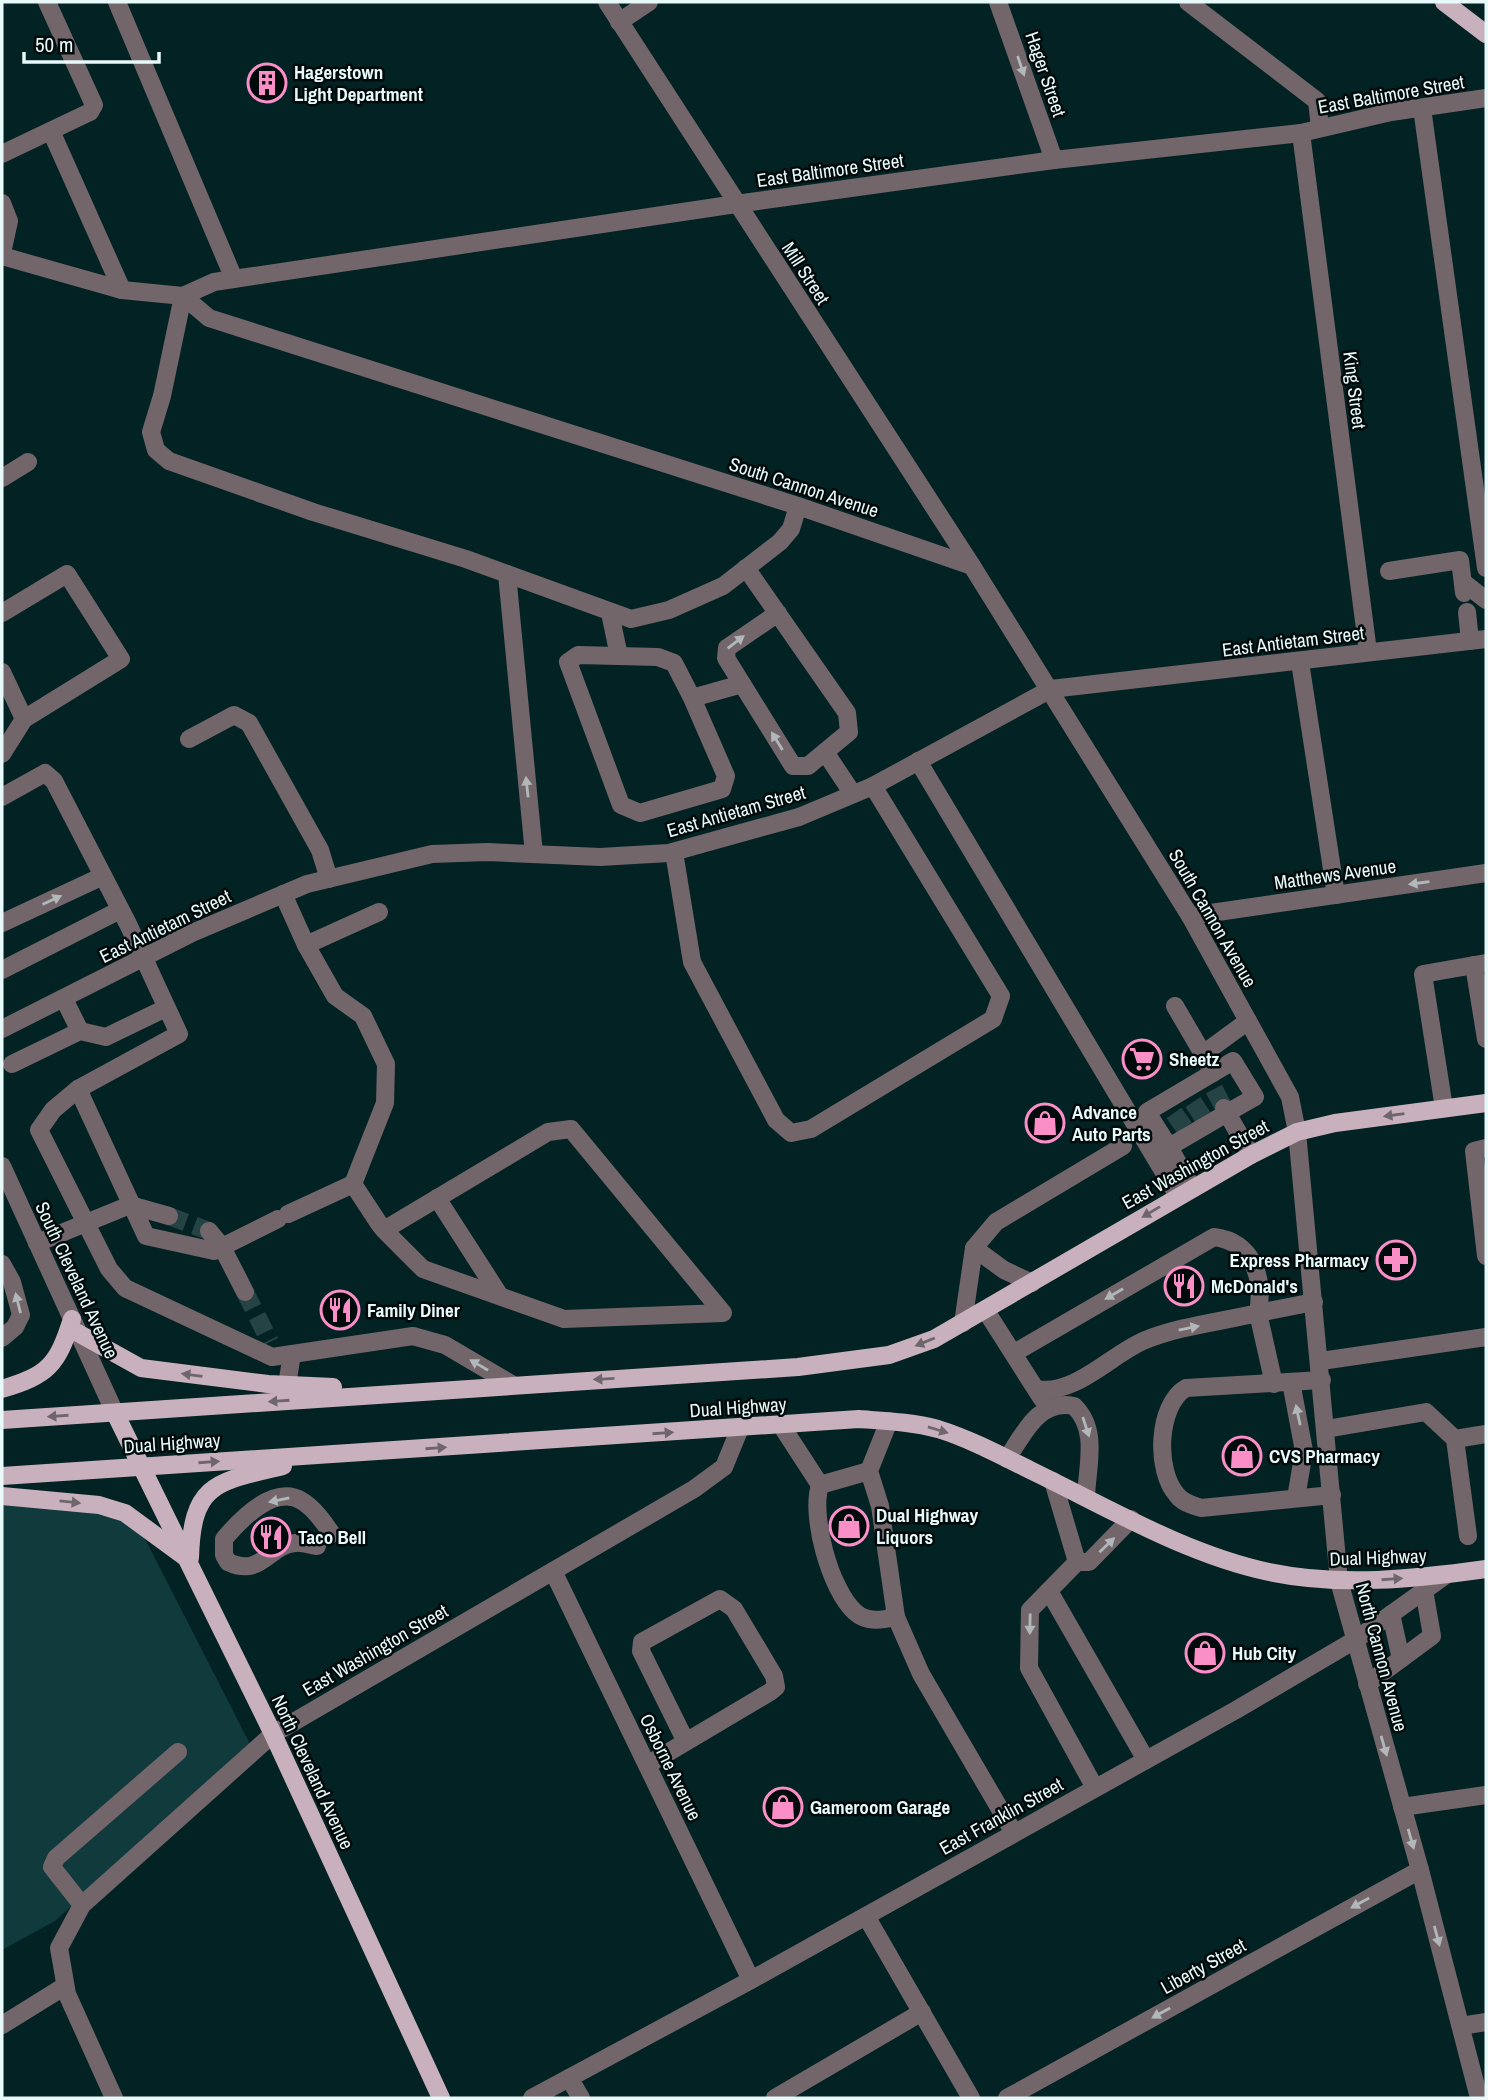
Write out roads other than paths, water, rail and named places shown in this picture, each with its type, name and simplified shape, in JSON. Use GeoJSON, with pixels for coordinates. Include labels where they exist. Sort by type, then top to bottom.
{"type":"FeatureCollection","features":[{"type":"Feature","properties":{"kind":"main road"},"geometry":{"type":"LineString","coordinates":[[1444,2],[1486,34]]}},
{"type":"Feature","properties":{"kind":"main road","name":"East Washington Street"},"geometry":{"type":"LineString","coordinates":[[986,1311],[1185,1192],[1297,1132],[1335,1123],[1486,1103]]}},
{"type":"Feature","properties":{"kind":"main road","name":"Dual Highway"},"geometry":{"type":"LineString","coordinates":[[2,1420],[856,1362],[889,1355],[934,1339],[986,1311]]}},
{"type":"Feature","properties":{"kind":"main road"},"geometry":{"type":"LineString","coordinates":[[2,1389],[35,1379],[48,1370],[75,1326],[141,1368],[287,1385],[407,1391]]}},
{"type":"Feature","properties":{"kind":"main road","name":"North Cleveland Avenue"},"geometry":{"type":"LineString","coordinates":[[115,1413],[273,1734],[441,2098]]}},
{"type":"Feature","properties":{"kind":"main road","name":"Dual Highway"},"geometry":{"type":"LineString","coordinates":[[2,1476],[859,1419],[889,1421],[938,1429],[1131,1519],[1217,1556],[1268,1572],[1339,1581],[1446,1575]]}},
{"type":"Feature","properties":{"kind":"main road"},"geometry":{"type":"LineString","coordinates":[[190,1562],[195,1513],[214,1487],[233,1478],[325,1455]]}},
{"type":"Feature","properties":{"kind":"main road"},"geometry":{"type":"LineString","coordinates":[[2,1496],[99,1505],[125,1513],[145,1525],[190,1562]]}},
{"type":"Feature","properties":{"kind":"main road","name":"East Franklin Street"},"geometry":{"type":"LineString","coordinates":[[1446,1575],[1486,1569]]}},
{"type":"Feature","properties":{"kind":"street"},"geometry":{"type":"LineString","coordinates":[[2,154],[90,111],[94,105],[47,2]]}},
{"type":"Feature","properties":{"kind":"street"},"geometry":{"type":"LineString","coordinates":[[117,2],[234,279]]}},
{"type":"Feature","properties":{"kind":"street","name":"Mill Street"},"geometry":{"type":"LineString","coordinates":[[607,2],[972,566]]}},
{"type":"Feature","properties":{"kind":"street"},"geometry":{"type":"LineString","coordinates":[[619,22],[649,2]]}},
{"type":"Feature","properties":{"kind":"street","name":"Hager Street"},"geometry":{"type":"LineString","coordinates":[[998,2],[1054,160]]}},
{"type":"Feature","properties":{"kind":"street"},"geometry":{"type":"LineString","coordinates":[[1188,2],[1317,101],[1320,128]]}},
{"type":"Feature","properties":{"kind":"street","name":"East Baltimore Street"},"geometry":{"type":"LineString","coordinates":[[183,296],[214,282],[736,204],[1054,160],[1301,133],[1486,98]]}},
{"type":"Feature","properties":{"kind":"street"},"geometry":{"type":"LineString","coordinates":[[1422,108],[1482,505],[1486,568]]}},
{"type":"Feature","properties":{"kind":"street"},"geometry":{"type":"LineString","coordinates":[[51,131],[122,290]]}},
{"type":"Feature","properties":{"kind":"street","name":"King Street"},"geometry":{"type":"LineString","coordinates":[[1301,133],[1368,652]]}},
{"type":"Feature","properties":{"kind":"street"},"geometry":{"type":"LineString","coordinates":[[2,203],[9,221],[2,254],[122,290],[183,296],[162,396],[151,432],[156,450],[169,461],[313,512],[507,574],[631,619],[669,610],[723,586],[780,542],[791,529],[798,506]]}},
{"type":"Feature","properties":{"kind":"street","name":"South Cannon Avenue"},"geometry":{"type":"LineString","coordinates":[[183,296],[209,318],[798,506],[972,566],[1190,916],[1290,1097],[1297,1132]]}},
{"type":"Feature","properties":{"kind":"street"},"geometry":{"type":"LineString","coordinates":[[2,478],[29,462]]}},
{"type":"Feature","properties":{"kind":"street"},"geometry":{"type":"LineString","coordinates":[[1389,571],[1460,560],[1463,587],[1486,600]]}},
{"type":"Feature","properties":{"kind":"street"},"geometry":{"type":"LineString","coordinates":[[747,568],[847,713],[849,732],[808,766],[793,766],[726,658],[727,648],[778,613]]}},
{"type":"Feature","properties":{"kind":"street"},"geometry":{"type":"LineString","coordinates":[[2,613],[67,574],[121,659],[24,719],[2,754]]}},
{"type":"Feature","properties":{"kind":"street"},"geometry":{"type":"LineString","coordinates":[[507,574],[534,855]]}},
{"type":"Feature","properties":{"kind":"street"},"geometry":{"type":"LineString","coordinates":[[1467,612],[1478,640]]}},
{"type":"Feature","properties":{"kind":"street"},"geometry":{"type":"LineString","coordinates":[[610,613],[619,656]]}},
{"type":"Feature","properties":{"kind":"street","name":"East Antietam Street"},"geometry":{"type":"LineString","coordinates":[[2,1029],[142,958],[283,894],[328,878],[432,854],[600,857],[674,852],[799,817],[873,786],[1051,689],[1300,663],[1368,652],[1478,640]]}},
{"type":"Feature","properties":{"kind":"street"},"geometry":{"type":"LineString","coordinates":[[578,655],[658,657],[674,663],[692,698],[726,776],[722,789],[640,813],[621,805],[568,662],[578,655]]}},
{"type":"Feature","properties":{"kind":"street"},"geometry":{"type":"LineString","coordinates":[[1300,663],[1336,895]]}},
{"type":"Feature","properties":{"kind":"street"},"geometry":{"type":"LineString","coordinates":[[2,671],[24,719]]}},
{"type":"Feature","properties":{"kind":"street"},"geometry":{"type":"LineString","coordinates":[[692,698],[742,684]]}},
{"type":"Feature","properties":{"kind":"street"},"geometry":{"type":"LineString","coordinates":[[189,739],[234,715],[249,723],[320,849],[328,878]]}},
{"type":"Feature","properties":{"kind":"street"},"geometry":{"type":"LineString","coordinates":[[825,752],[853,794]]}},
{"type":"Feature","properties":{"kind":"street"},"geometry":{"type":"LineString","coordinates":[[918,761],[1185,1192]]}},
{"type":"Feature","properties":{"kind":"street"},"geometry":{"type":"LineString","coordinates":[[2,797],[45,773],[54,781],[179,1034],[78,1089],[53,1110],[39,1130],[109,1269],[125,1288],[272,1357],[280,1351],[413,1336],[445,1345],[513,1385]]}},
{"type":"Feature","properties":{"kind":"street"},"geometry":{"type":"LineString","coordinates":[[674,852],[692,962],[776,1120],[791,1133],[811,1129],[993,1019],[1001,996],[873,786]]}},
{"type":"Feature","properties":{"kind":"street","name":"Matthews Avenue"},"geometry":{"type":"LineString","coordinates":[[1190,916],[1486,873]]}},
{"type":"Feature","properties":{"kind":"street"},"geometry":{"type":"LineString","coordinates":[[2,923],[103,876]]}},
{"type":"Feature","properties":{"kind":"street"},"geometry":{"type":"LineString","coordinates":[[78,1089],[146,1236],[214,1251],[354,1184],[385,1103],[386,1064],[363,1016],[335,996],[306,945],[283,894]]}},
{"type":"Feature","properties":{"kind":"street"},"geometry":{"type":"LineString","coordinates":[[2,970],[120,910]]}},
{"type":"Feature","properties":{"kind":"street"},"geometry":{"type":"LineString","coordinates":[[306,945],[379,912]]}},
{"type":"Feature","properties":{"kind":"street"},"geometry":{"type":"LineString","coordinates":[[1444,1108],[1423,974],[1480,964],[1486,1039]]}},
{"type":"Feature","properties":{"kind":"street"},"geometry":{"type":"LineString","coordinates":[[64,999],[80,1031]]}},
{"type":"Feature","properties":{"kind":"street"},"geometry":{"type":"LineString","coordinates":[[1175,1006],[1203,1054],[1211,1080]]}},
{"type":"Feature","properties":{"kind":"street"},"geometry":{"type":"LineString","coordinates":[[12,1064],[80,1031],[106,1037],[166,1007]]}},
{"type":"Feature","properties":{"kind":"street"},"geometry":{"type":"LineString","coordinates":[[1203,1054],[1248,1021]]}},
{"type":"Feature","properties":{"kind":"street"},"geometry":{"type":"LineString","coordinates":[[1169,1147],[1226,1110],[1255,1097],[1233,1061],[1211,1080],[1171,1107],[1147,1112],[1169,1147],[1185,1192]]}},
{"type":"Feature","properties":{"kind":"street"},"geometry":{"type":"LineString","coordinates":[[1226,1110],[1251,1155]]}},
{"type":"Feature","properties":{"kind":"street"},"geometry":{"type":"LineString","coordinates":[[354,1184],[384,1230],[423,1269],[500,1297],[564,1319],[723,1312],[571,1129],[548,1132],[384,1230]]}},
{"type":"Feature","properties":{"kind":"street","name":"North Cannon Avenue"},"geometry":{"type":"LineString","coordinates":[[1297,1132],[1339,1581],[1420,1870],[1461,2026],[1475,2097]]}},
{"type":"Feature","properties":{"kind":"street"},"geometry":{"type":"LineString","coordinates":[[963,1323],[974,1248],[996,1222],[1123,1146]]}},
{"type":"Feature","properties":{"kind":"street"},"geometry":{"type":"LineString","coordinates":[[1486,1148],[1474,1151],[1486,1256]]}},
{"type":"Feature","properties":{"kind":"street","name":"South Cleveland Avenue"},"geometry":{"type":"LineString","coordinates":[[2,1166],[115,1413]]}},
{"type":"Feature","properties":{"kind":"street"},"geometry":{"type":"LineString","coordinates":[[437,1198],[500,1297]]}},
{"type":"Feature","properties":{"kind":"street"},"geometry":{"type":"LineString","coordinates":[[37,1243],[130,1205],[169,1216]]}},
{"type":"Feature","properties":{"kind":"street"},"geometry":{"type":"LineString","coordinates":[[209,1231],[222,1247],[245,1292]]}},
{"type":"Feature","properties":{"kind":"street"},"geometry":{"type":"LineString","coordinates":[[1014,1353],[1214,1237],[1225,1238],[1241,1247],[1260,1279],[1258,1313],[1304,1451],[1296,1498]]}},
{"type":"Feature","properties":{"kind":"street"},"geometry":{"type":"LineString","coordinates":[[974,1248],[1003,1270],[1032,1283]]}},
{"type":"Feature","properties":{"kind":"street"},"geometry":{"type":"LineString","coordinates":[[2,1264],[12,1282],[21,1315],[15,1327],[2,1338]]}},
{"type":"Feature","properties":{"kind":"street"},"geometry":{"type":"LineString","coordinates":[[1037,1389],[1049,1391],[1068,1384],[1142,1341],[1172,1331],[1314,1302]]}},
{"type":"Feature","properties":{"kind":"street"},"geometry":{"type":"LineString","coordinates":[[986,1311],[1037,1389],[1046,1409]]}},
{"type":"Feature","properties":{"kind":"street"},"geometry":{"type":"LineString","coordinates":[[1332,1495],[1230,1508],[1201,1508],[1177,1496],[1168,1473],[1163,1423],[1168,1405],[1177,1393],[1186,1388],[1203,1385],[1282,1383],[1321,1371],[1486,1337]]}},
{"type":"Feature","properties":{"kind":"street"},"geometry":{"type":"LineString","coordinates":[[280,1351],[287,1385]]}},
{"type":"Feature","properties":{"kind":"street"},"geometry":{"type":"LineString","coordinates":[[1007,1459],[1033,1419],[1046,1409],[1063,1404],[1074,1406],[1086,1422],[1090,1436],[1086,1497]]}},
{"type":"Feature","properties":{"kind":"street"},"geometry":{"type":"LineString","coordinates":[[1326,1429],[1426,1412],[1455,1439],[1468,1536]]}},
{"type":"Feature","properties":{"kind":"street"},"geometry":{"type":"LineString","coordinates":[[889,1421],[869,1471],[880,1506],[896,1617],[921,1674],[1014,1833]]}},
{"type":"Feature","properties":{"kind":"street"},"geometry":{"type":"LineString","coordinates":[[781,1425],[820,1485]]}},
{"type":"Feature","properties":{"kind":"street","name":"East Washington Street"},"geometry":{"type":"LineString","coordinates":[[65,1986],[59,1948],[82,1905],[273,1734],[714,1474],[723,1467],[740,1428]]}},
{"type":"Feature","properties":{"kind":"street"},"geometry":{"type":"LineString","coordinates":[[1455,1439],[1486,1434]]}},
{"type":"Feature","properties":{"kind":"street"},"geometry":{"type":"LineString","coordinates":[[820,1485],[869,1471]]}},
{"type":"Feature","properties":{"kind":"street"},"geometry":{"type":"LineString","coordinates":[[1053,1481],[1077,1562]]}},
{"type":"Feature","properties":{"kind":"street"},"geometry":{"type":"LineString","coordinates":[[820,1485],[815,1499],[816,1513],[829,1564],[844,1598],[863,1617],[879,1621],[896,1617]]}},
{"type":"Feature","properties":{"kind":"street"},"geometry":{"type":"LineString","coordinates":[[317,1545],[293,1543],[258,1563],[244,1567],[228,1562],[222,1545],[224,1539],[248,1514],[281,1498],[304,1502],[332,1534]]}},
{"type":"Feature","properties":{"kind":"street"},"geometry":{"type":"LineString","coordinates":[[1095,1788],[1029,1668],[1030,1610],[1077,1562],[1089,1562],[1131,1519]]}},
{"type":"Feature","properties":{"kind":"street","name":"Osborne Avenue"},"geometry":{"type":"LineString","coordinates":[[553,1571],[751,1980]]}},
{"type":"Feature","properties":{"kind":"street","name":"East Franklin Street"},"geometry":{"type":"LineString","coordinates":[[532,2098],[751,1980],[1146,1760],[1355,1640],[1446,1575]]}},
{"type":"Feature","properties":{"kind":"street"},"geometry":{"type":"LineString","coordinates":[[1367,1684],[1432,1636],[1424,1590]]}},
{"type":"Feature","properties":{"kind":"street"},"geometry":{"type":"LineString","coordinates":[[1049,1591],[1146,1760]]}},
{"type":"Feature","properties":{"kind":"street"},"geometry":{"type":"LineString","coordinates":[[647,1765],[686,1742],[776,1687],[774,1675],[734,1609],[720,1599],[642,1642],[641,1651],[686,1742]]}},
{"type":"Feature","properties":{"kind":"street"},"geometry":{"type":"LineString","coordinates":[[1391,1614],[1401,1659]]}},
{"type":"Feature","properties":{"kind":"street"},"geometry":{"type":"LineString","coordinates":[[82,1905],[55,1874],[52,1867],[56,1858],[178,1752]]}},
{"type":"Feature","properties":{"kind":"street"},"geometry":{"type":"LineString","coordinates":[[1402,1807],[1486,1796]]}},
{"type":"Feature","properties":{"kind":"street","name":"Liberty Street"},"geometry":{"type":"LineString","coordinates":[[1007,2098],[1420,1870]]}},
{"type":"Feature","properties":{"kind":"street"},"geometry":{"type":"LineString","coordinates":[[866,1916],[971,2098]]}},
{"type":"Feature","properties":{"kind":"street"},"geometry":{"type":"LineString","coordinates":[[2,2025],[65,1986],[114,2098]]}},
{"type":"Feature","properties":{"kind":"street"},"geometry":{"type":"LineString","coordinates":[[775,2098],[922,2012]]}},
{"type":"Feature","properties":{"kind":"street"},"geometry":{"type":"LineString","coordinates":[[1461,2026],[1486,2022]]}},
{"type":"Feature","properties":{"kind":"street"},"geometry":{"type":"LineString","coordinates":[[569,2078],[581,2098]]}},
{"type":"Feature","properties":{"kind":"tunnel"},"geometry":{"type":"LineString","coordinates":[[1214,1089],[1224,1108]]}},
{"type":"Feature","properties":{"kind":"tunnel"},"geometry":{"type":"LineString","coordinates":[[1193,1102],[1204,1119]]}},
{"type":"Feature","properties":{"kind":"tunnel"},"geometry":{"type":"LineString","coordinates":[[1174,1113],[1186,1130]]}},
{"type":"Feature","properties":{"kind":"tunnel"},"geometry":{"type":"LineString","coordinates":[[169,1216],[209,1231]]}},
{"type":"Feature","properties":{"kind":"tunnel"},"geometry":{"type":"LineString","coordinates":[[245,1292],[270,1342]]}},
{"type":"Feature","properties":{"kind":"place","name":"Hagerstown Light Department"},"geometry":{"type":"Point","coordinates":[267,83]}},
{"type":"Feature","properties":{"kind":"place","name":"Sheetz"},"geometry":{"type":"Point","coordinates":[1142,1059]}},
{"type":"Feature","properties":{"kind":"place","name":"Advance Auto Parts"},"geometry":{"type":"Point","coordinates":[1045,1123]}},
{"type":"Feature","properties":{"kind":"place","name":"Express Pharmacy"},"geometry":{"type":"Point","coordinates":[1396,1260]}},
{"type":"Feature","properties":{"kind":"place","name":"McDonald's"},"geometry":{"type":"Point","coordinates":[1184,1286]}},
{"type":"Feature","properties":{"kind":"place","name":"Family Diner"},"geometry":{"type":"Point","coordinates":[340,1310]}},
{"type":"Feature","properties":{"kind":"place","name":"CVS Pharmacy"},"geometry":{"type":"Point","coordinates":[1242,1456]}},
{"type":"Feature","properties":{"kind":"place","name":"Dual Highway Liquors"},"geometry":{"type":"Point","coordinates":[849,1526]}},
{"type":"Feature","properties":{"kind":"place","name":"Taco Bell"},"geometry":{"type":"Point","coordinates":[271,1537]}},
{"type":"Feature","properties":{"kind":"place","name":"Hub City"},"geometry":{"type":"Point","coordinates":[1205,1653]}},
{"type":"Feature","properties":{"kind":"place","name":"Gameroom Garage"},"geometry":{"type":"Point","coordinates":[783,1807]}}]}
